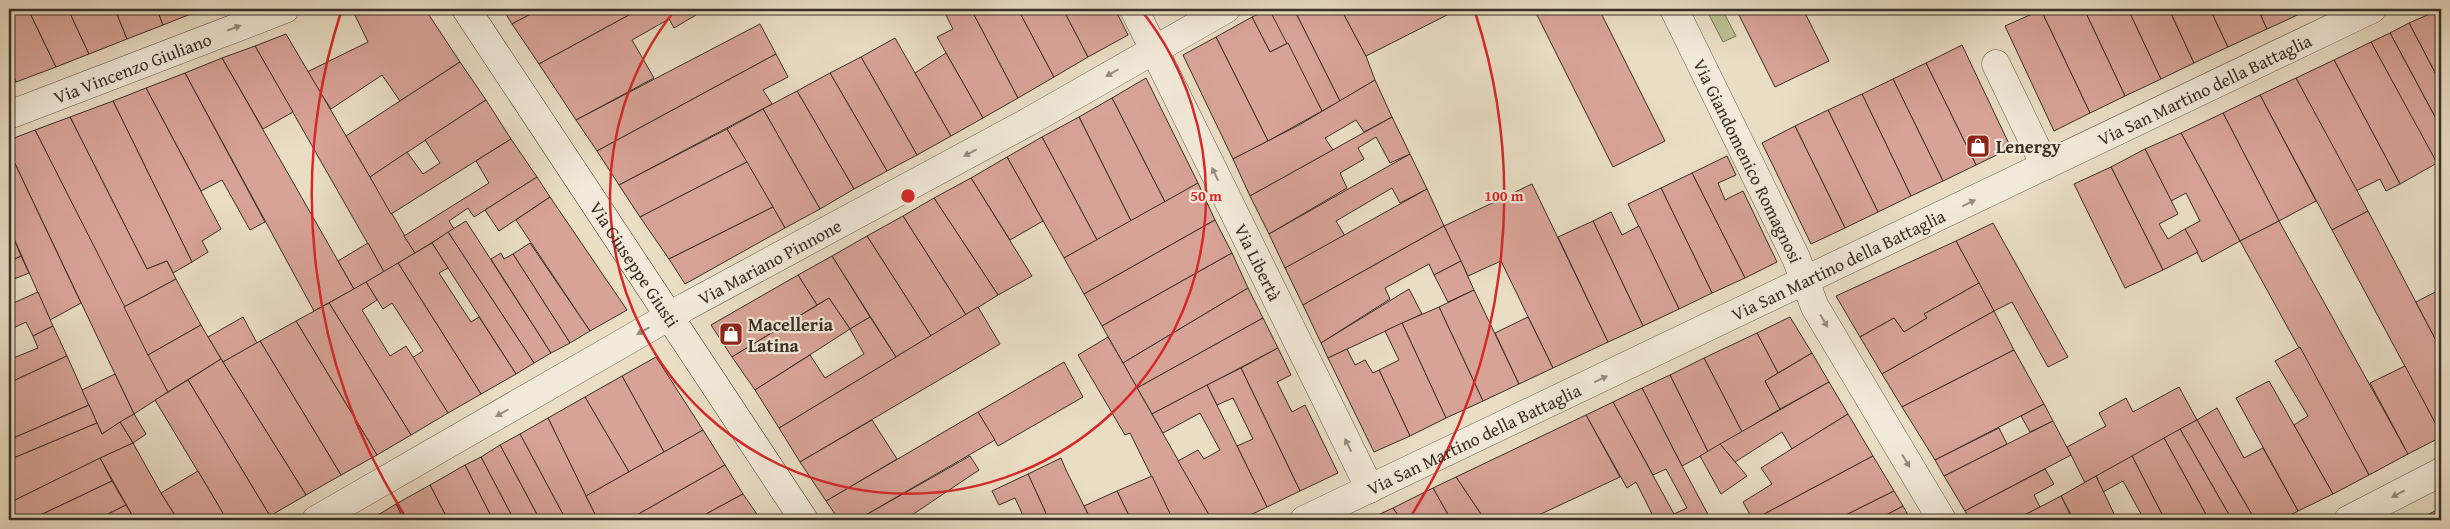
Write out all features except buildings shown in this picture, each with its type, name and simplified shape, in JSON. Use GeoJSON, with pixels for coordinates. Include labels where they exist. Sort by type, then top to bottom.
{"type":"FeatureCollection","features":[{"type":"Feature","properties":{"kind":"street","name":"Via Vincenzo Giuliano"},"geometry":{"type":"LineString","coordinates":[[9,115],[285,9]]}},
{"type":"Feature","properties":{"kind":"street","name":"Via Giuseppe Giusti"},"geometry":{"type":"LineString","coordinates":[[466,9],[804,520]]}},
{"type":"Feature","properties":{"kind":"street","name":"Via Libertà"},"geometry":{"type":"LineString","coordinates":[[1134,9],[1370,489]]}},
{"type":"Feature","properties":{"kind":"street","name":"Via Mariano Pinnone"},"geometry":{"type":"LineString","coordinates":[[316,520],[669,316],[1028,122],[1226,9]]}},
{"type":"Feature","properties":{"kind":"street","name":"Via Giandomenico Romagnosi"},"geometry":{"type":"LineString","coordinates":[[1674,9],[1796,258],[1815,306],[1942,520]]}},
{"type":"Feature","properties":{"kind":"street","name":"Via San Martino della Battaglia"},"geometry":{"type":"LineString","coordinates":[[1304,520],[2372,9]]}},
{"type":"Feature","properties":{"kind":"street"},"geometry":{"type":"LineString","coordinates":[[1996,64],[2045,166]]}},
{"type":"Feature","properties":{"kind":"street"},"geometry":{"type":"LineString","coordinates":[[2348,520],[2441,472]]}},
{"type":"Feature","properties":{"kind":"green space"},"geometry":{"type":"Polygon","coordinates":[[[1706,9],[1722,9],[1736,36],[1723,42],[1706,9]]]}},
{"type":"Feature","properties":{"kind":"place","name":"Lenergy"},"geometry":{"type":"Point","coordinates":[1978,146]}},
{"type":"Feature","properties":{"kind":"place","name":"Macelleria Latina"},"geometry":{"type":"Point","coordinates":[731,334]}}]}
